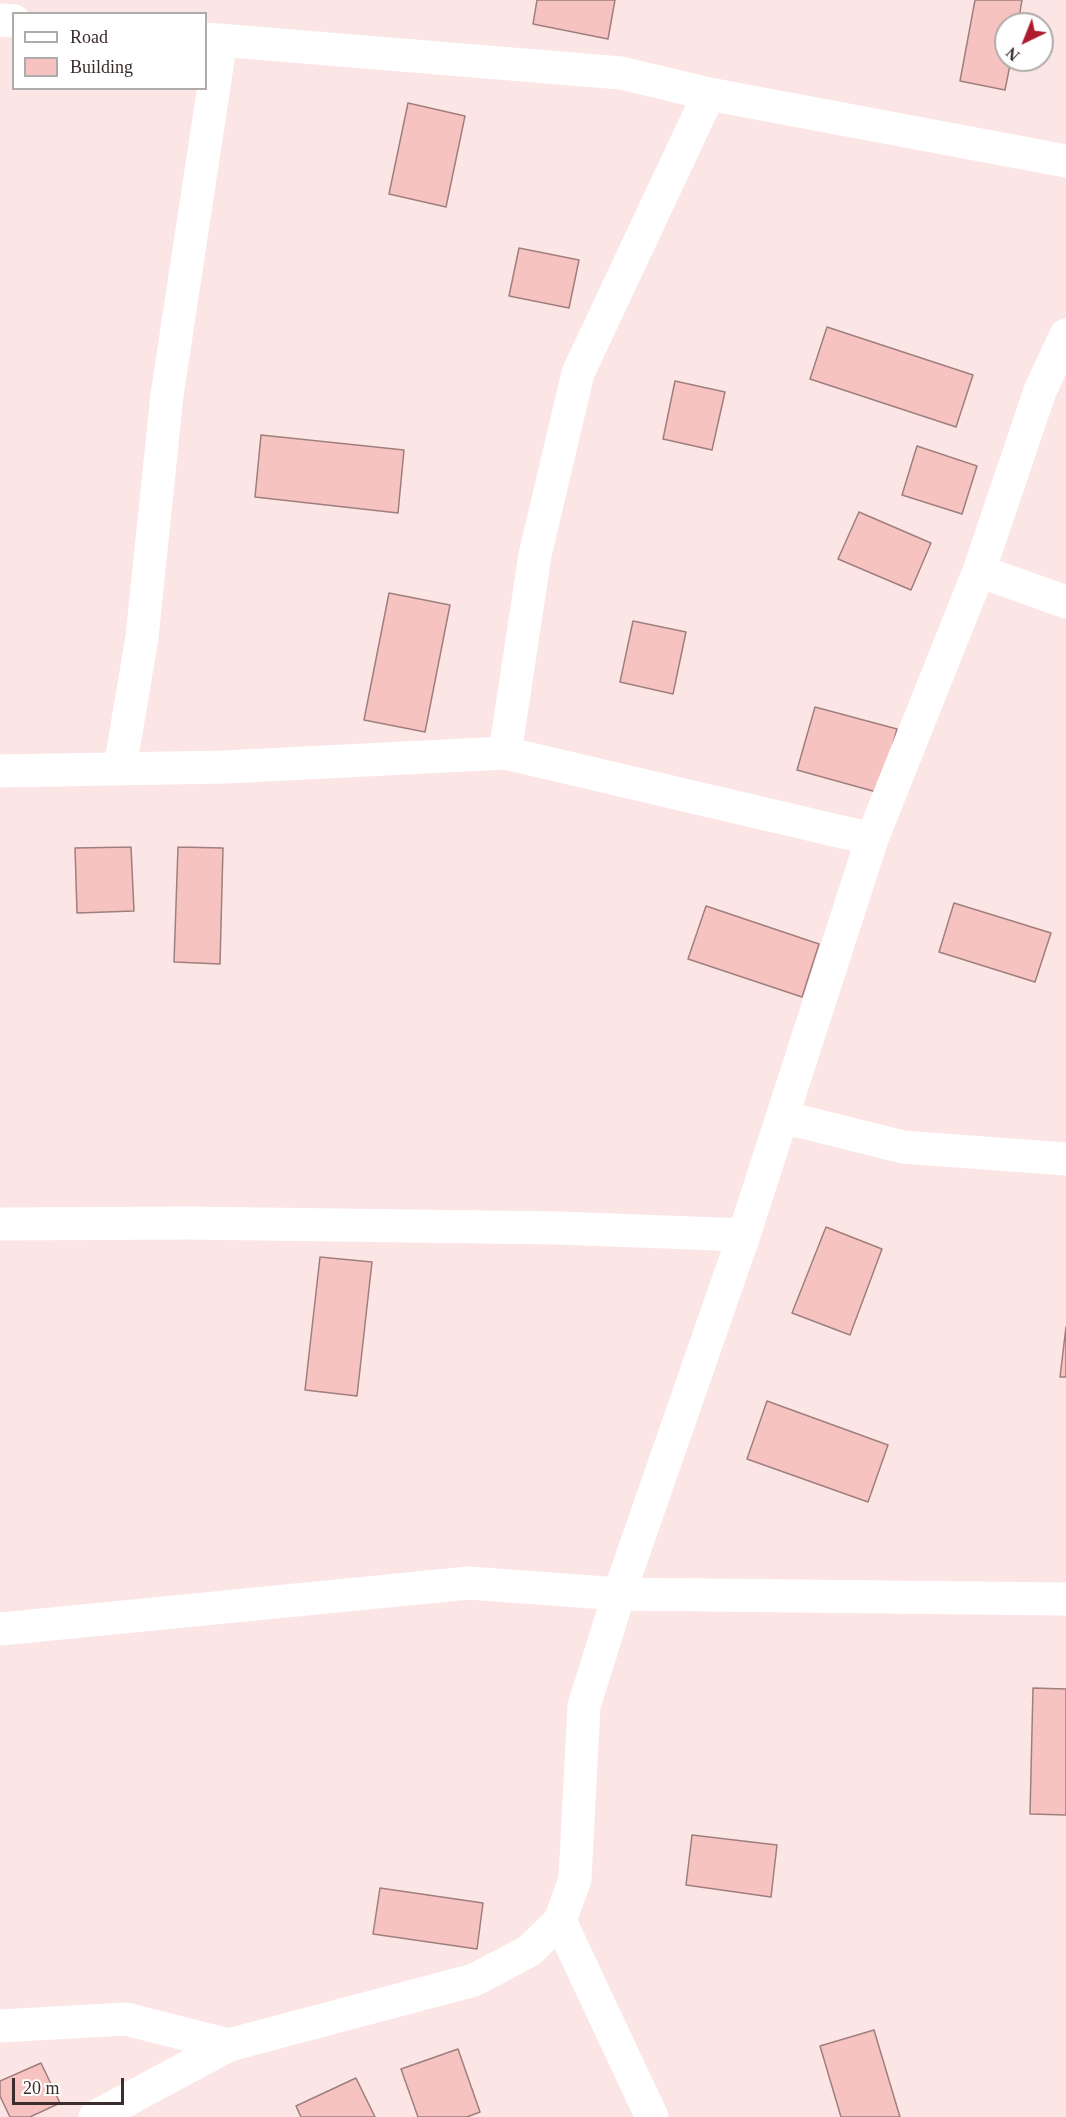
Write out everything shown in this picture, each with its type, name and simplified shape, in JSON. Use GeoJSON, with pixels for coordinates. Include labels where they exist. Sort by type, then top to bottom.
{"type":"FeatureCollection","features":[{"type":"Feature","properties":{"kind":"street"},"geometry":{"type":"LineString","coordinates":[[207,85],[213,40],[621,73],[709,94],[1066,161]]}},
{"type":"Feature","properties":{"kind":"street"},"geometry":{"type":"LineString","coordinates":[[120,768],[142,637],[166,395],[206,90]]}},
{"type":"Feature","properties":{"kind":"street"},"geometry":{"type":"LineString","coordinates":[[505,753],[535,555],[578,373],[709,94]]}},
{"type":"Feature","properties":{"kind":"street"},"geometry":{"type":"LineString","coordinates":[[96,2117],[229,2045],[474,1980],[529,1951],[560,1921],[575,1879],[584,1707],[619,1594],[744,1235],[872,839],[979,571],[1040,391],[1066,336]]}},
{"type":"Feature","properties":{"kind":"street"},"geometry":{"type":"LineString","coordinates":[[979,571],[1066,602]]}},
{"type":"Feature","properties":{"kind":"street"},"geometry":{"type":"LineString","coordinates":[[0,771],[226,767],[505,753],[872,839]]}},
{"type":"Feature","properties":{"kind":"street"},"geometry":{"type":"LineString","coordinates":[[782,1117],[903,1147],[1066,1158]]}},
{"type":"Feature","properties":{"kind":"street"},"geometry":{"type":"LineString","coordinates":[[0,1224],[188,1223],[523,1228],[744,1235]]}},
{"type":"Feature","properties":{"kind":"street"},"geometry":{"type":"LineString","coordinates":[[0,1629],[470,1582],[619,1594],[1066,1599]]}},
{"type":"Feature","properties":{"kind":"street"},"geometry":{"type":"LineString","coordinates":[[560,1921],[652,2117]]}},
{"type":"Feature","properties":{"kind":"street"},"geometry":{"type":"LineString","coordinates":[[0,2026],[126,2019],[229,2045]]}},
{"type":"Feature","properties":{"kind":"building"},"geometry":{"type":"Polygon","coordinates":[[[537,0],[615,0],[608,39],[533,24],[537,0]]]}},
{"type":"Feature","properties":{"kind":"building"},"geometry":{"type":"Polygon","coordinates":[[[975,0],[1022,0],[1020,12],[994,12],[994,72],[1009,72],[1005,90],[960,81],[975,0]]]}},
{"type":"Feature","properties":{"kind":"building"},"geometry":{"type":"Polygon","coordinates":[[[408,103],[465,116],[446,207],[389,194],[408,103]]]}},
{"type":"Feature","properties":{"kind":"building"},"geometry":{"type":"Polygon","coordinates":[[[519,248],[579,260],[569,308],[509,296],[519,248]]]}},
{"type":"Feature","properties":{"kind":"building"},"geometry":{"type":"Polygon","coordinates":[[[827,327],[973,375],[956,427],[810,379],[827,327]]]}},
{"type":"Feature","properties":{"kind":"building"},"geometry":{"type":"Polygon","coordinates":[[[675,381],[725,392],[712,450],[663,439],[675,381]]]}},
{"type":"Feature","properties":{"kind":"building"},"geometry":{"type":"Polygon","coordinates":[[[261,435],[404,450],[398,513],[255,497],[261,435]]]}},
{"type":"Feature","properties":{"kind":"building"},"geometry":{"type":"Polygon","coordinates":[[[917,446],[977,466],[962,514],[902,495],[917,446]]]}},
{"type":"Feature","properties":{"kind":"building"},"geometry":{"type":"Polygon","coordinates":[[[859,512],[931,543],[911,590],[838,559],[859,512]]]}},
{"type":"Feature","properties":{"kind":"building"},"geometry":{"type":"Polygon","coordinates":[[[389,593],[450,605],[425,732],[364,720],[389,593]]]}},
{"type":"Feature","properties":{"kind":"building"},"geometry":{"type":"Polygon","coordinates":[[[633,621],[686,632],[673,694],[620,682],[633,621]]]}},
{"type":"Feature","properties":{"kind":"building"},"geometry":{"type":"Polygon","coordinates":[[[815,707],[897,729],[880,793],[797,770],[815,707]]]}},
{"type":"Feature","properties":{"kind":"building"},"geometry":{"type":"Polygon","coordinates":[[[131,847],[134,911],[77,913],[75,848],[131,847]]]}},
{"type":"Feature","properties":{"kind":"building"},"geometry":{"type":"Polygon","coordinates":[[[178,847],[223,848],[220,964],[174,962],[178,847]]]}},
{"type":"Feature","properties":{"kind":"building"},"geometry":{"type":"Polygon","coordinates":[[[954,903],[1051,933],[1035,982],[939,952],[954,903]]]}},
{"type":"Feature","properties":{"kind":"building"},"geometry":{"type":"Polygon","coordinates":[[[706,906],[819,944],[802,997],[688,959],[706,906]]]}},
{"type":"Feature","properties":{"kind":"building"},"geometry":{"type":"Polygon","coordinates":[[[826,1227],[882,1249],[850,1335],[792,1313],[826,1227]]]}},
{"type":"Feature","properties":{"kind":"building"},"geometry":{"type":"Polygon","coordinates":[[[320,1257],[372,1262],[357,1396],[305,1390],[320,1257]]]}},
{"type":"Feature","properties":{"kind":"building"},"geometry":{"type":"Polygon","coordinates":[[[1066,1327],[1066,1377],[1060,1377],[1066,1327]]]}},
{"type":"Feature","properties":{"kind":"building"},"geometry":{"type":"Polygon","coordinates":[[[767,1401],[888,1445],[868,1502],[747,1459],[767,1401]]]}},
{"type":"Feature","properties":{"kind":"building"},"geometry":{"type":"Polygon","coordinates":[[[1033,1688],[1066,1689],[1066,1815],[1030,1814],[1033,1688]]]}},
{"type":"Feature","properties":{"kind":"building"},"geometry":{"type":"Polygon","coordinates":[[[692,1835],[777,1845],[771,1897],[686,1885],[692,1835]]]}},
{"type":"Feature","properties":{"kind":"building"},"geometry":{"type":"Polygon","coordinates":[[[380,1888],[483,1903],[477,1949],[373,1934],[380,1888]]]}},
{"type":"Feature","properties":{"kind":"building"},"geometry":{"type":"Polygon","coordinates":[[[874,2030],[900,2117],[841,2117],[820,2046],[874,2030]]]}},
{"type":"Feature","properties":{"kind":"building"},"geometry":{"type":"Polygon","coordinates":[[[458,2049],[480,2112],[467,2117],[418,2117],[401,2069],[458,2049]]]}},
{"type":"Feature","properties":{"kind":"building"},"geometry":{"type":"Polygon","coordinates":[[[41,2063],[60,2103],[30,2117],[10,2117],[0,2096],[0,2081],[41,2063]]]}},
{"type":"Feature","properties":{"kind":"building"},"geometry":{"type":"Polygon","coordinates":[[[356,2078],[375,2117],[301,2117],[296,2106],[356,2078]]]}}]}
